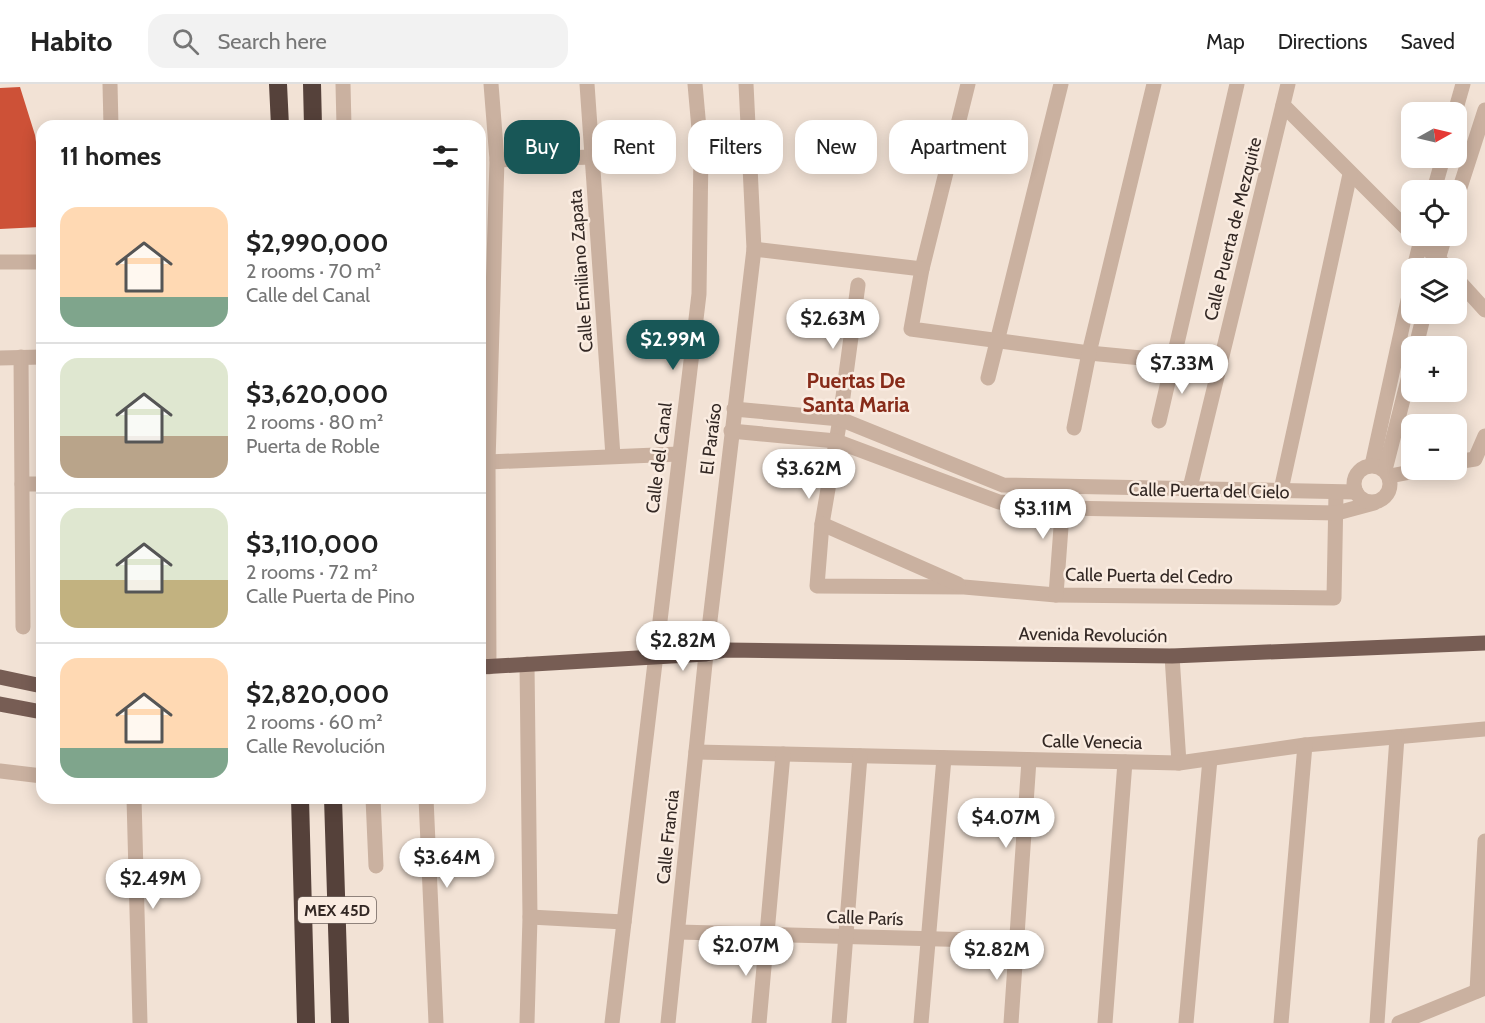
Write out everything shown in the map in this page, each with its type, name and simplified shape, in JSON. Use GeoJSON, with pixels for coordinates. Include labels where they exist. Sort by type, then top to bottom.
{"type":"FeatureCollection","features":[{"type":"Feature","properties":{"kind":"highway"},"geometry":{"type":"LineString","coordinates":[[278,84],[280,120]]}},
{"type":"Feature","properties":{"kind":"highway"},"geometry":{"type":"LineString","coordinates":[[312,84],[313,120]]}},
{"type":"Feature","properties":{"kind":"highway","name":"MEX 45D"},"geometry":{"type":"LineString","coordinates":[[300,804],[306,1023]]}},
{"type":"Feature","properties":{"kind":"highway","name":"MEX 45D"},"geometry":{"type":"LineString","coordinates":[[333,804],[340,1023]]}},
{"type":"Feature","properties":{"kind":"main road","name":"Avenida Revolución"},"geometry":{"type":"LineString","coordinates":[[486,667],[703,655],[726,650],[1172,656],[1485,643]]}},
{"type":"Feature","properties":{"kind":"main road"},"geometry":{"type":"LineString","coordinates":[[0,677],[36,685]]}},
{"type":"Feature","properties":{"kind":"main road"},"geometry":{"type":"LineString","coordinates":[[0,704],[36,711]]}},
{"type":"Feature","properties":{"kind":"street"},"geometry":{"type":"LineString","coordinates":[[110,84],[111,120]]}},
{"type":"Feature","properties":{"kind":"street"},"geometry":{"type":"LineString","coordinates":[[343,84],[344,120]]}},
{"type":"Feature","properties":{"kind":"street"},"geometry":{"type":"LineString","coordinates":[[486,564],[497,160],[491,84]]}},
{"type":"Feature","properties":{"kind":"street","name":"Calle Emiliano Zapata"},"geometry":{"type":"LineString","coordinates":[[587,84],[592,157]]}},
{"type":"Feature","properties":{"kind":"street","name":"Calle del Canal"},"geometry":{"type":"LineString","coordinates":[[660,657],[679,454],[699,294],[701,151],[695,84]]}},
{"type":"Feature","properties":{"kind":"street","name":"El Paraíso"},"geometry":{"type":"LineString","coordinates":[[703,655],[753,249],[746,84]]}},
{"type":"Feature","properties":{"kind":"street"},"geometry":{"type":"LineString","coordinates":[[968,84],[922,269],[911,329],[1089,353],[1173,361]]}},
{"type":"Feature","properties":{"kind":"street"},"geometry":{"type":"LineString","coordinates":[[988,378],[1061,84]]}},
{"type":"Feature","properties":{"kind":"street"},"geometry":{"type":"LineString","coordinates":[[1074,428],[1089,353],[1154,84]]}},
{"type":"Feature","properties":{"kind":"street"},"geometry":{"type":"LineString","coordinates":[[1159,421],[1237,84]]}},
{"type":"Feature","properties":{"kind":"street","name":"Calle Puerta de Mezquite"},"geometry":{"type":"LineString","coordinates":[[1190,488],[1288,84]]}},
{"type":"Feature","properties":{"kind":"street"},"geometry":{"type":"LineString","coordinates":[[1458,102],[1463,84]]}},
{"type":"Feature","properties":{"kind":"street"},"geometry":{"type":"LineString","coordinates":[[1283,105],[1350,174],[1401,222]]}},
{"type":"Feature","properties":{"kind":"street"},"geometry":{"type":"LineString","coordinates":[[1462,180],[1485,110]]}},
{"type":"Feature","properties":{"kind":"street"},"geometry":{"type":"LineString","coordinates":[[497,160],[592,157]]}},
{"type":"Feature","properties":{"kind":"street","name":"Calle Emiliano Zapata"},"geometry":{"type":"LineString","coordinates":[[593,174],[613,456]]}},
{"type":"Feature","properties":{"kind":"street"},"geometry":{"type":"LineString","coordinates":[[1281,490],[1350,174]]}},
{"type":"Feature","properties":{"kind":"street"},"geometry":{"type":"LineString","coordinates":[[1424,246],[1434,258]]}},
{"type":"Feature","properties":{"kind":"street"},"geometry":{"type":"LineString","coordinates":[[753,249],[922,269]]}},
{"type":"Feature","properties":{"kind":"street"},"geometry":{"type":"LineString","coordinates":[[0,262],[36,262]]}},
{"type":"Feature","properties":{"kind":"street"},"geometry":{"type":"LineString","coordinates":[[822,524],[840,419],[858,285]]}},
{"type":"Feature","properties":{"kind":"street"},"geometry":{"type":"LineString","coordinates":[[1467,291],[1485,310]]}},
{"type":"Feature","properties":{"kind":"street"},"geometry":{"type":"LineString","coordinates":[[1401,470],[1382,470],[1363,468],[1356,474],[1356,492],[1363,500],[1374,503],[1388,493],[1382,470],[1405,324]]}},
{"type":"Feature","properties":{"kind":"street"},"geometry":{"type":"LineString","coordinates":[[21,357],[23,627]]}},
{"type":"Feature","properties":{"kind":"street"},"geometry":{"type":"LineString","coordinates":[[0,358],[36,357]]}},
{"type":"Feature","properties":{"kind":"street"},"geometry":{"type":"LineString","coordinates":[[1382,470],[1401,402]]}},
{"type":"Feature","properties":{"kind":"street","name":"Calle Puerta del Cielo"},"geometry":{"type":"LineString","coordinates":[[734,409],[840,419],[1003,485],[1063,488],[1356,492]]}},
{"type":"Feature","properties":{"kind":"street","name":"Calle Puerta del Cielo"},"geometry":{"type":"LineString","coordinates":[[731,431],[836,441],[999,502],[1062,508],[1337,513],[1374,503]]}},
{"type":"Feature","properties":{"kind":"street"},"geometry":{"type":"LineString","coordinates":[[1467,460],[1475,459],[1485,436]]}},
{"type":"Feature","properties":{"kind":"street"},"geometry":{"type":"LineString","coordinates":[[488,462],[679,454]]}},
{"type":"Feature","properties":{"kind":"street"},"geometry":{"type":"LineString","coordinates":[[22,484],[36,484]]}},
{"type":"Feature","properties":{"kind":"street"},"geometry":{"type":"LineString","coordinates":[[1056,595],[1063,488]]}},
{"type":"Feature","properties":{"kind":"street"},"geometry":{"type":"LineString","coordinates":[[1335,493],[1337,513]]}},
{"type":"Feature","properties":{"kind":"street","name":"Calle Puerta del Cedro"},"geometry":{"type":"LineString","coordinates":[[964,587],[822,524],[817,586],[964,587],[1056,595],[1334,598],[1337,513]]}},
{"type":"Feature","properties":{"kind":"street","name":"Calle Francia"},"geometry":{"type":"LineString","coordinates":[[668,1023],[696,752],[703,655]]}},
{"type":"Feature","properties":{"kind":"street"},"geometry":{"type":"LineString","coordinates":[[1172,656],[1179,764]]}},
{"type":"Feature","properties":{"kind":"street","name":"Calle Francia"},"geometry":{"type":"LineString","coordinates":[[612,1023],[660,657]]}},
{"type":"Feature","properties":{"kind":"street"},"geometry":{"type":"LineString","coordinates":[[527,664],[530,917],[527,1023]]}},
{"type":"Feature","properties":{"kind":"street","name":"Calle Venecia"},"geometry":{"type":"LineString","coordinates":[[696,752],[1179,764],[1305,745],[1485,729]]}},
{"type":"Feature","properties":{"kind":"street"},"geometry":{"type":"LineString","coordinates":[[1377,1023],[1397,737]]}},
{"type":"Feature","properties":{"kind":"street"},"geometry":{"type":"LineString","coordinates":[[1281,1023],[1305,745]]}},
{"type":"Feature","properties":{"kind":"street"},"geometry":{"type":"LineString","coordinates":[[759,1023],[783,754]]}},
{"type":"Feature","properties":{"kind":"street"},"geometry":{"type":"LineString","coordinates":[[839,1023],[860,756]]}},
{"type":"Feature","properties":{"kind":"street"},"geometry":{"type":"LineString","coordinates":[[921,1023],[944,758]]}},
{"type":"Feature","properties":{"kind":"street"},"geometry":{"type":"LineString","coordinates":[[1186,1023],[1210,759]]}},
{"type":"Feature","properties":{"kind":"street"},"geometry":{"type":"LineString","coordinates":[[1011,1023],[1029,760]]}},
{"type":"Feature","properties":{"kind":"street"},"geometry":{"type":"LineString","coordinates":[[1105,1023],[1125,762]]}},
{"type":"Feature","properties":{"kind":"street"},"geometry":{"type":"LineString","coordinates":[[0,771],[36,775]]}},
{"type":"Feature","properties":{"kind":"street"},"geometry":{"type":"LineString","coordinates":[[134,804],[140,1023]]}},
{"type":"Feature","properties":{"kind":"street"},"geometry":{"type":"LineString","coordinates":[[373,804],[375,866]]}},
{"type":"Feature","properties":{"kind":"street"},"geometry":{"type":"LineString","coordinates":[[426,804],[436,1023]]}},
{"type":"Feature","properties":{"kind":"street"},"geometry":{"type":"LineString","coordinates":[[1399,1023],[1422,1018],[1481,990],[1485,841]]}},
{"type":"Feature","properties":{"kind":"street"},"geometry":{"type":"LineString","coordinates":[[530,917],[624,922]]}},
{"type":"Feature","properties":{"kind":"street","name":"Calle París"},"geometry":{"type":"LineString","coordinates":[[678,932],[1015,941]]}},
{"type":"Feature","properties":{"kind":"building"},"geometry":{"type":"Polygon","coordinates":[[[20,87],[35,135],[36,227],[0,229],[0,88],[20,87]]]}},
{"type":"Feature","properties":{"kind":"district","name":"Puertas De Santa Maria"},"geometry":{"type":"Point","coordinates":[856,393]}}]}
